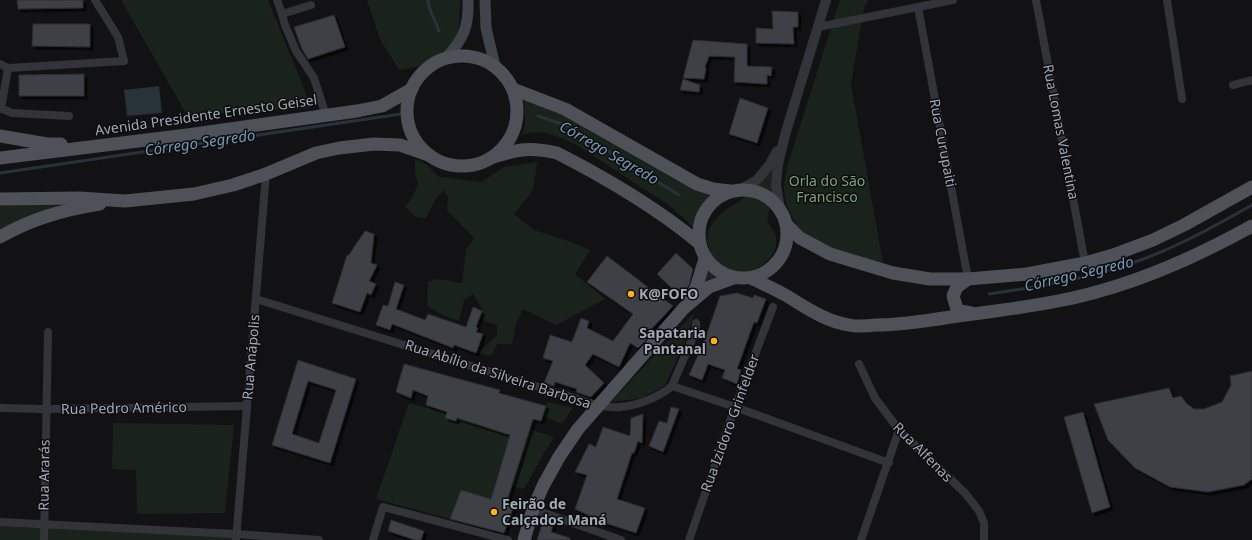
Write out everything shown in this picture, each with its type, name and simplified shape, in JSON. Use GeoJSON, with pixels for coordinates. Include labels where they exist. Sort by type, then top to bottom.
{"type":"FeatureCollection","features":[{"type":"Feature","properties":{"kind":"main road"},"geometry":{"type":"LineString","coordinates":[[447,57],[458,44],[468,24],[468,0]]}},
{"type":"Feature","properties":{"kind":"main road"},"geometry":{"type":"LineString","coordinates":[[485,0],[486,28],[495,66]]}},
{"type":"Feature","properties":{"kind":"main road"},"geometry":{"type":"LineString","coordinates":[[429,155],[415,140],[408,120],[408,99],[416,80],[430,66],[447,57],[464,55],[480,58],[495,66],[513,89],[518,114],[510,139],[493,157]]}},
{"type":"Feature","properties":{"kind":"main road","name":"Avenida Presidente Ernesto Geisel"},"geometry":{"type":"LineString","coordinates":[[0,158],[187,135],[357,111],[382,106],[412,89]]}},
{"type":"Feature","properties":{"kind":"main road"},"geometry":{"type":"LineString","coordinates":[[513,89],[565,110],[697,184],[713,189],[751,190],[768,197],[780,209],[786,225],[787,243],[780,259],[768,271],[751,278],[734,278],[709,287],[684,308],[597,406],[578,429],[559,456],[533,509],[524,540]]}},
{"type":"Feature","properties":{"kind":"main road"},"geometry":{"type":"LineString","coordinates":[[0,136],[48,144],[101,146]]}},
{"type":"Feature","properties":{"kind":"main road"},"geometry":{"type":"LineString","coordinates":[[0,238],[45,217],[86,207],[125,201],[194,194],[233,185],[266,174],[316,153],[339,148],[374,144],[400,145],[454,166],[474,165],[493,157],[518,150],[540,149],[558,153],[652,208],[679,226],[699,243]]}},
{"type":"Feature","properties":{"kind":"main road"},"geometry":{"type":"LineString","coordinates":[[786,225],[800,238],[830,254],[893,273],[930,279],[968,279],[1027,274],[1085,263],[1113,255],[1153,240],[1184,226],[1252,187]]}},
{"type":"Feature","properties":{"kind":"main road"},"geometry":{"type":"LineString","coordinates":[[734,278],[718,271],[705,259],[699,243],[699,225],[705,209],[718,196],[735,190]]}},
{"type":"Feature","properties":{"kind":"main road"},"geometry":{"type":"LineString","coordinates":[[0,199],[79,198],[125,201]]}},
{"type":"Feature","properties":{"kind":"main road"},"geometry":{"type":"LineString","coordinates":[[751,278],[786,295],[819,315],[836,322],[851,326],[902,324],[1060,301],[1126,283],[1160,271],[1194,256],[1252,226]]}},
{"type":"Feature","properties":{"kind":"main road"},"geometry":{"type":"LineString","coordinates":[[684,308],[696,288],[705,259]]}},
{"type":"Feature","properties":{"kind":"main road"},"geometry":{"type":"LineString","coordinates":[[968,279],[957,287],[954,301],[957,309],[960,311],[975,314]]}},
{"type":"Feature","properties":{"kind":"street"},"geometry":{"type":"LineString","coordinates":[[0,64],[8,68],[124,61],[118,37],[95,0]]}},
{"type":"Feature","properties":{"kind":"street"},"geometry":{"type":"LineString","coordinates":[[277,0],[285,25],[296,51],[314,78],[326,116]]}},
{"type":"Feature","properties":{"kind":"street"},"geometry":{"type":"LineString","coordinates":[[780,209],[776,185],[778,164],[785,135],[826,0]]}},
{"type":"Feature","properties":{"kind":"street"},"geometry":{"type":"LineString","coordinates":[[818,27],[953,0]]}},
{"type":"Feature","properties":{"kind":"street","name":"Rua Lomas Valentina"},"geometry":{"type":"LineString","coordinates":[[1036,0],[1085,263]]}},
{"type":"Feature","properties":{"kind":"street"},"geometry":{"type":"LineString","coordinates":[[1167,0],[1182,99]]}},
{"type":"Feature","properties":{"kind":"street"},"geometry":{"type":"LineString","coordinates":[[282,14],[311,5]]}},
{"type":"Feature","properties":{"kind":"street","name":"Rua Curupaiti"},"geometry":{"type":"LineString","coordinates":[[918,7],[968,279]]}},
{"type":"Feature","properties":{"kind":"street"},"geometry":{"type":"LineString","coordinates":[[8,68],[0,108],[12,113],[69,116]]}},
{"type":"Feature","properties":{"kind":"street"},"geometry":{"type":"LineString","coordinates":[[1233,85],[1252,80]]}},
{"type":"Feature","properties":{"kind":"street"},"geometry":{"type":"LineString","coordinates":[[735,190],[757,180],[770,164],[785,135]]}},
{"type":"Feature","properties":{"kind":"street","name":"Rua Anápolis"},"geometry":{"type":"LineString","coordinates":[[236,537],[266,174]]}},
{"type":"Feature","properties":{"kind":"street","name":"Rua Abílio da Silveira Barbosa"},"geometry":{"type":"LineString","coordinates":[[256,299],[597,406],[619,407],[649,400],[665,393],[672,386]]}},
{"type":"Feature","properties":{"kind":"street","name":"Rua Izidoro Grinfelder"},"geometry":{"type":"LineString","coordinates":[[689,540],[734,407],[773,307]]}},
{"type":"Feature","properties":{"kind":"street"},"geometry":{"type":"LineString","coordinates":[[696,323],[696,330],[672,386],[889,463]]}},
{"type":"Feature","properties":{"kind":"street","name":"Rua Ararás"},"geometry":{"type":"LineString","coordinates":[[44,540],[45,410],[48,332]]}},
{"type":"Feature","properties":{"kind":"street","name":"Rua Alfenas"},"geometry":{"type":"LineString","coordinates":[[858,364],[875,398],[899,430],[965,493],[979,510],[984,523],[984,540]]}},
{"type":"Feature","properties":{"kind":"street","name":"Rua Pedro Américo"},"geometry":{"type":"LineString","coordinates":[[0,408],[45,410],[247,406]]}},
{"type":"Feature","properties":{"kind":"street"},"geometry":{"type":"LineString","coordinates":[[861,540],[889,463],[899,430]]}},
{"type":"Feature","properties":{"kind":"street"},"geometry":{"type":"LineString","coordinates":[[373,540],[383,507],[508,540]]}},
{"type":"Feature","properties":{"kind":"street"},"geometry":{"type":"LineString","coordinates":[[533,509],[621,540]]}},
{"type":"Feature","properties":{"kind":"street"},"geometry":{"type":"LineString","coordinates":[[0,522],[236,537],[319,540]]}},
{"type":"Feature","properties":{"kind":"green space"},"geometry":{"type":"Polygon","coordinates":[[[121,0],[268,0],[303,86],[310,108],[187,115],[121,0]]]}},
{"type":"Feature","properties":{"kind":"green space"},"geometry":{"type":"Polygon","coordinates":[[[367,0],[460,0],[457,38],[451,48],[421,66],[399,70],[380,39],[367,0]]]}},
{"type":"Feature","properties":{"kind":"green space","name":"Orla do São Francisco"},"geometry":{"type":"Polygon","coordinates":[[[840,0],[868,0],[864,8],[851,84],[883,263],[838,251],[816,242],[796,223],[787,206],[785,197],[784,185],[787,167],[840,0]]]}},
{"type":"Feature","properties":{"kind":"green space"},"geometry":{"type":"Polygon","coordinates":[[[524,96],[563,114],[672,178],[689,186],[719,194],[705,204],[697,219],[696,231],[670,206],[575,144],[549,134],[536,132],[522,135],[525,126],[524,96]]]}},
{"type":"Feature","properties":{"kind":"green space"},"geometry":{"type":"Polygon","coordinates":[[[779,152],[767,221],[776,235],[776,247],[771,257],[751,272],[732,271],[697,289],[712,259],[707,241],[709,229],[714,221],[725,210],[740,201],[760,183],[779,152]]]}},
{"type":"Feature","properties":{"kind":"green space"},"geometry":{"type":"Polygon","coordinates":[[[415,159],[426,164],[439,177],[482,182],[504,167],[537,162],[533,190],[514,214],[534,230],[590,250],[575,274],[605,299],[556,325],[523,309],[516,324],[512,344],[497,344],[491,356],[478,353],[497,335],[497,325],[484,321],[481,307],[473,294],[464,300],[459,321],[445,316],[427,306],[428,282],[437,279],[462,283],[466,249],[474,238],[447,210],[448,197],[444,190],[435,200],[426,218],[416,217],[405,207],[412,198],[418,184],[415,172],[415,159]]]}},
{"type":"Feature","properties":{"kind":"green space"},"geometry":{"type":"Polygon","coordinates":[[[35,204],[64,206],[0,231],[0,206],[35,204]]]}},
{"type":"Feature","properties":{"kind":"green space"},"geometry":{"type":"Polygon","coordinates":[[[694,313],[688,335],[665,385],[641,398],[611,402],[694,313]]]}},
{"type":"Feature","properties":{"kind":"green space"},"geometry":{"type":"Polygon","coordinates":[[[547,402],[573,408],[562,424],[543,416],[547,402]]]}},
{"type":"Feature","properties":{"kind":"green space"},"geometry":{"type":"Polygon","coordinates":[[[409,403],[447,413],[446,418],[456,421],[458,415],[461,419],[510,435],[494,486],[507,490],[502,503],[462,490],[450,519],[376,499],[409,403]]]}},
{"type":"Feature","properties":{"kind":"green space"},"geometry":{"type":"Polygon","coordinates":[[[113,423],[234,425],[225,513],[137,514],[136,470],[112,469],[113,423]]]}},
{"type":"Feature","properties":{"kind":"green space"},"geometry":{"type":"Polygon","coordinates":[[[530,429],[554,437],[524,489],[511,486],[530,429]]]}},
{"type":"Feature","properties":{"kind":"green space"},"geometry":{"type":"Polygon","coordinates":[[[0,522],[236,534],[236,540],[0,540],[0,522]]]}},
{"type":"Feature","properties":{"kind":"shaded area"},"geometry":{"type":"Polygon","coordinates":[[[159,86],[162,113],[127,116],[124,90],[159,86]]]}},
{"type":"Feature","properties":{"kind":"building"},"geometry":{"type":"Polygon","coordinates":[[[17,0],[83,0],[83,8],[18,9],[17,0]]]}},
{"type":"Feature","properties":{"kind":"building"},"geometry":{"type":"Polygon","coordinates":[[[772,11],[798,12],[798,27],[793,27],[794,44],[756,43],[756,28],[773,29],[772,11]]]}},
{"type":"Feature","properties":{"kind":"building"},"geometry":{"type":"Polygon","coordinates":[[[334,15],[345,47],[308,59],[302,49],[294,27],[334,15]]]}},
{"type":"Feature","properties":{"kind":"building"},"geometry":{"type":"Polygon","coordinates":[[[33,24],[90,24],[90,47],[32,46],[33,24]]]}},
{"type":"Feature","properties":{"kind":"building"},"geometry":{"type":"Polygon","coordinates":[[[693,40],[747,44],[747,66],[772,67],[771,76],[767,75],[767,84],[734,82],[735,57],[709,56],[705,67],[704,79],[683,78],[693,40]]]}},
{"type":"Feature","properties":{"kind":"building"},"geometry":{"type":"Polygon","coordinates":[[[84,74],[84,96],[19,96],[19,75],[84,74]]]}},
{"type":"Feature","properties":{"kind":"building"},"geometry":{"type":"Polygon","coordinates":[[[683,79],[700,85],[699,92],[680,90],[683,79]]]}},
{"type":"Feature","properties":{"kind":"building"},"geometry":{"type":"Polygon","coordinates":[[[740,98],[768,108],[757,143],[729,134],[740,98]]]}},
{"type":"Feature","properties":{"kind":"building"},"geometry":{"type":"Polygon","coordinates":[[[365,231],[374,234],[371,263],[377,265],[369,281],[376,284],[371,295],[367,293],[360,312],[332,303],[347,255],[348,256],[365,231]]]}},
{"type":"Feature","properties":{"kind":"building"},"geometry":{"type":"Polygon","coordinates":[[[676,253],[693,269],[689,285],[681,297],[657,274],[676,253]]]}},
{"type":"Feature","properties":{"kind":"building"},"geometry":{"type":"Polygon","coordinates":[[[607,256],[673,306],[644,337],[647,339],[638,348],[630,343],[619,367],[593,354],[585,365],[604,383],[591,397],[576,392],[577,389],[555,382],[554,386],[544,383],[553,361],[543,358],[550,335],[572,342],[581,318],[589,321],[587,328],[613,341],[633,314],[587,282],[607,256]]]}},
{"type":"Feature","properties":{"kind":"building"},"geometry":{"type":"Polygon","coordinates":[[[395,282],[404,285],[396,309],[425,320],[428,314],[466,327],[473,307],[482,311],[476,327],[478,328],[476,332],[483,334],[476,353],[454,345],[453,348],[392,324],[390,330],[376,325],[383,305],[388,306],[395,282]]]}},
{"type":"Feature","properties":{"kind":"building"},"geometry":{"type":"Polygon","coordinates":[[[737,293],[753,298],[754,295],[766,299],[757,323],[754,322],[737,369],[741,370],[737,384],[722,378],[725,370],[708,364],[702,380],[689,375],[704,342],[720,296],[737,293]]]}},
{"type":"Feature","properties":{"kind":"building"},"geometry":{"type":"Polygon","coordinates":[[[298,360],[356,379],[330,463],[272,445],[298,360]],[[308,381],[292,434],[319,443],[336,390],[308,381]]]}},
{"type":"Feature","properties":{"kind":"building"},"geometry":{"type":"Polygon","coordinates":[[[404,364],[500,390],[499,393],[546,406],[541,421],[533,419],[506,504],[514,506],[504,533],[450,519],[461,490],[491,499],[510,435],[457,418],[456,421],[445,418],[447,412],[426,405],[428,396],[413,390],[411,398],[396,392],[404,364]]]}},
{"type":"Feature","properties":{"kind":"building"},"geometry":{"type":"Polygon","coordinates":[[[1252,371],[1252,479],[1244,485],[1208,492],[1170,487],[1135,468],[1108,440],[1094,404],[1169,388],[1173,398],[1181,396],[1187,404],[1194,409],[1204,409],[1222,402],[1231,385],[1230,376],[1252,371]]]}},
{"type":"Feature","properties":{"kind":"building"},"geometry":{"type":"Polygon","coordinates":[[[671,407],[679,409],[663,452],[649,446],[659,421],[667,423],[671,407]]]}},
{"type":"Feature","properties":{"kind":"building"},"geometry":{"type":"Polygon","coordinates":[[[1083,412],[1110,507],[1092,513],[1064,417],[1083,412]]]}},
{"type":"Feature","properties":{"kind":"building"},"geometry":{"type":"Polygon","coordinates":[[[643,414],[642,443],[638,441],[634,453],[632,453],[617,499],[645,508],[636,533],[605,523],[575,509],[587,475],[575,472],[589,444],[596,447],[603,427],[630,436],[631,418],[643,414]]]}},
{"type":"Feature","properties":{"kind":"building"},"geometry":{"type":"Polygon","coordinates":[[[391,520],[424,531],[421,540],[415,540],[388,531],[391,520]]]}},
{"type":"Feature","properties":{"kind":"building"},"geometry":{"type":"Polygon","coordinates":[[[546,523],[553,525],[551,532],[570,538],[570,540],[537,540],[542,525],[546,523]]]}},
{"type":"Feature","properties":{"kind":"waterway"},"geometry":{"type":"LineString","coordinates":[[428,0],[429,7],[439,31]]}},
{"type":"Feature","properties":{"kind":"waterway","name":"Córrego Segredo"},"geometry":{"type":"LineString","coordinates":[[0,173],[401,114]]}},
{"type":"Feature","properties":{"kind":"waterway","name":"Córrego Segredo"},"geometry":{"type":"LineString","coordinates":[[538,116],[568,126],[679,195]]}},
{"type":"Feature","properties":{"kind":"waterway","name":"Córrego Segredo"},"geometry":{"type":"LineString","coordinates":[[989,294],[1079,278],[1115,269],[1178,244],[1252,205]]}},
{"type":"Feature","properties":{"kind":"place","name":"K@FOFO"},"geometry":{"type":"Point","coordinates":[631,294]}},
{"type":"Feature","properties":{"kind":"place","name":"Sapataria Pantanal"},"geometry":{"type":"Point","coordinates":[714,341]}},
{"type":"Feature","properties":{"kind":"place","name":"Feirão de Calçados Maná"},"geometry":{"type":"Point","coordinates":[494,512]}}]}
